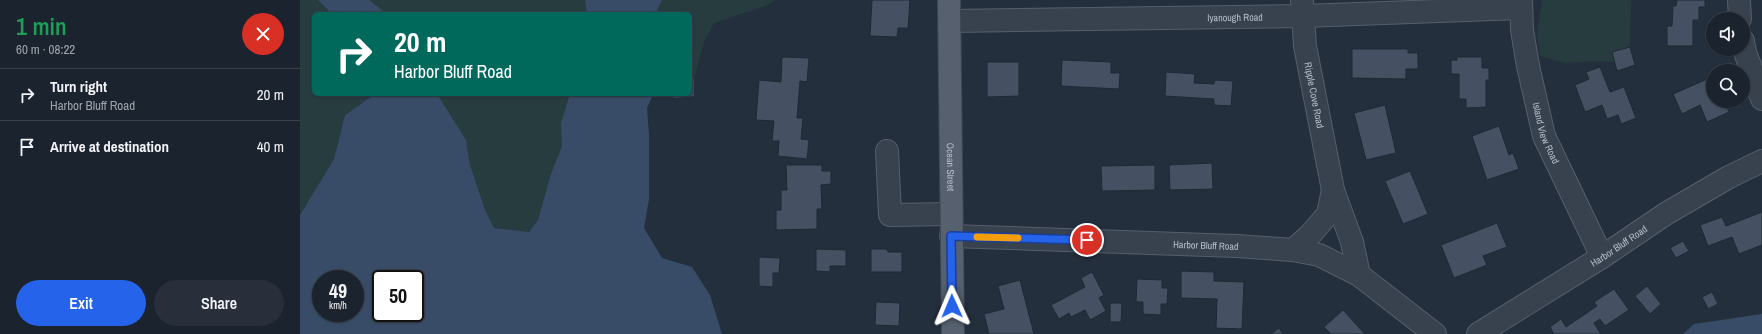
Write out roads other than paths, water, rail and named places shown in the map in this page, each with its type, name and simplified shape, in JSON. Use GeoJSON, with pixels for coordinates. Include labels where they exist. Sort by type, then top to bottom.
{"type":"FeatureCollection","features":[{"type":"Feature","properties":{"kind":"main road","name":"Ocean Street"},"geometry":{"type":"LineString","coordinates":[[950,10],[953,334]]}},
{"type":"Feature","properties":{"kind":"street"},"geometry":{"type":"LineString","coordinates":[[1739,0],[1740,12]]}},
{"type":"Feature","properties":{"kind":"street","name":"Iyanough Road"},"geometry":{"type":"LineString","coordinates":[[950,10],[1302,8],[1520,4]]}},
{"type":"Feature","properties":{"kind":"street","name":"Island View Road"},"geometry":{"type":"LineString","coordinates":[[1520,4],[1528,66],[1544,136],[1602,257]]}},
{"type":"Feature","properties":{"kind":"street","name":"Ripple Cove Road"},"geometry":{"type":"LineString","coordinates":[[1302,8],[1305,46],[1333,190],[1352,242],[1359,275]]}},
{"type":"Feature","properties":{"kind":"street"},"geometry":{"type":"LineString","coordinates":[[1746,56],[1762,99]]}},
{"type":"Feature","properties":{"kind":"street"},"geometry":{"type":"LineString","coordinates":[[887,151],[890,216],[952,214]]}},
{"type":"Feature","properties":{"kind":"street","name":"Harbor Bluff Road"},"geometry":{"type":"LineString","coordinates":[[1478,334],[1602,257],[1692,198],[1749,166],[1762,161]]}},
{"type":"Feature","properties":{"kind":"street","name":"Ripple Cove Road"},"geometry":{"type":"LineString","coordinates":[[1293,250],[1310,235],[1328,214],[1333,190]]}},
{"type":"Feature","properties":{"kind":"street","name":"Harbor Bluff Road"},"geometry":{"type":"LineString","coordinates":[[951,236],[1177,243],[1293,250],[1319,255],[1359,275],[1435,334]]}},
{"type":"Feature","properties":{"kind":"water"},"geometry":{"type":"Polygon","coordinates":[[[318,0],[369,0],[384,12],[330,12],[318,0]]]}},
{"type":"Feature","properties":{"kind":"water"},"geometry":{"type":"Polygon","coordinates":[[[585,0],[662,0],[656,12],[587,12],[585,0]]]}},
{"type":"Feature","properties":{"kind":"water"},"geometry":{"type":"Polygon","coordinates":[[[692,78],[694,79],[694,96],[676,98],[668,96],[692,96],[692,78]]]}},
{"type":"Feature","properties":{"kind":"water"},"geometry":{"type":"Polygon","coordinates":[[[372,96],[438,96],[466,140],[470,165],[485,210],[494,228],[529,232],[538,220],[551,174],[562,146],[561,123],[569,96],[655,96],[652,97],[647,108],[649,135],[649,199],[644,228],[662,258],[692,267],[710,295],[722,334],[300,334],[300,215],[334,159],[345,115],[372,96]]]}},
{"type":"Feature","properties":{"kind":"water"},"geometry":{"type":"Polygon","coordinates":[[[1762,314],[1762,334],[1683,334],[1694,324],[1762,314]]]}}]}
